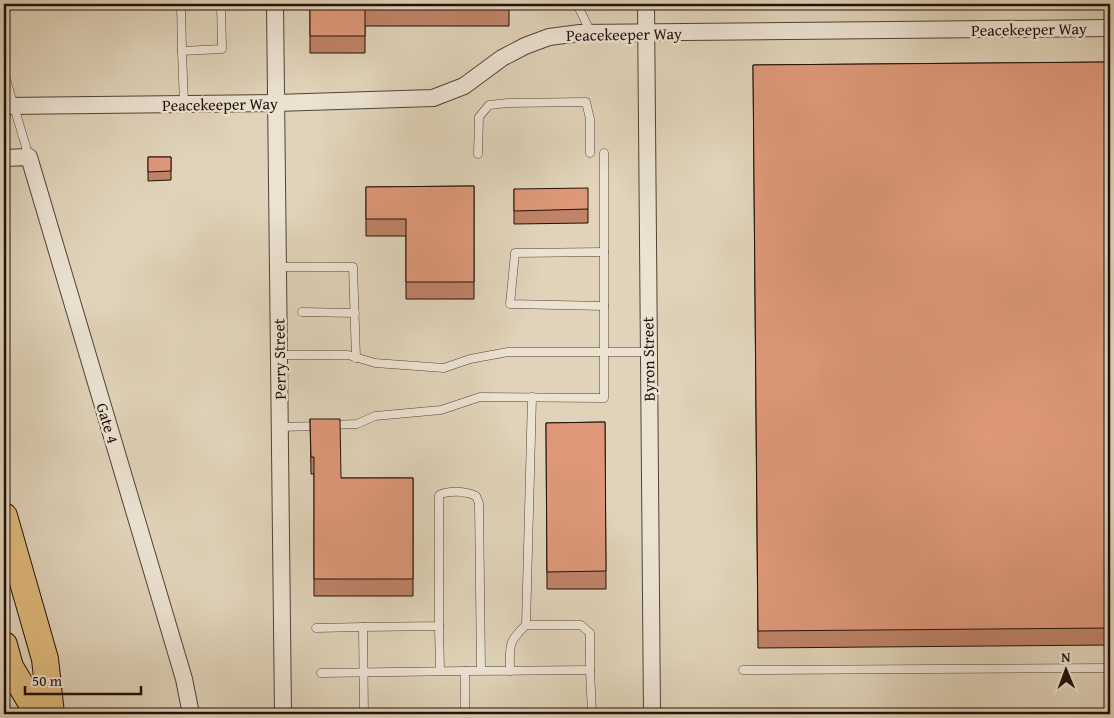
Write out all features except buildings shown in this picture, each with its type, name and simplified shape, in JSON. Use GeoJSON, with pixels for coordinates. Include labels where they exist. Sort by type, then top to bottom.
{"type":"FeatureCollection","features":[{"type":"Feature","properties":{"kind":"main road"},"geometry":{"type":"LineString","coordinates":[[4,516],[45,659],[52,714]]}},
{"type":"Feature","properties":{"kind":"main road"},"geometry":{"type":"LineString","coordinates":[[4,645],[10,667],[38,714]]}},
{"type":"Feature","properties":{"kind":"street","name":"Perry Street"},"geometry":{"type":"LineString","coordinates":[[275,4],[283,714]]}},
{"type":"Feature","properties":{"kind":"street","name":"Byron Street"},"geometry":{"type":"LineString","coordinates":[[646,4],[652,714]]}},
{"type":"Feature","properties":{"kind":"street","name":"Peacekeeper Way"},"geometry":{"type":"LineString","coordinates":[[9,106],[276,103],[433,98],[464,86],[502,58],[525,46],[549,37],[591,33],[1110,28]]}},
{"type":"Feature","properties":{"kind":"street"},"geometry":{"type":"LineString","coordinates":[[4,158],[29,157]]}},
{"type":"Feature","properties":{"kind":"street","name":"Gate 4"},"geometry":{"type":"LineString","coordinates":[[29,157],[182,670],[191,714]]}},
{"type":"Feature","properties":{"kind":"lane"},"geometry":{"type":"LineString","coordinates":[[181,4],[181,104]]}},
{"type":"Feature","properties":{"kind":"lane"},"geometry":{"type":"LineString","coordinates":[[182,51],[222,48],[221,4]]}},
{"type":"Feature","properties":{"kind":"lane"},"geometry":{"type":"LineString","coordinates":[[577,4],[591,33]]}},
{"type":"Feature","properties":{"kind":"lane"},"geometry":{"type":"LineString","coordinates":[[4,73],[9,106],[29,157]]}},
{"type":"Feature","properties":{"kind":"lane"},"geometry":{"type":"LineString","coordinates":[[478,154],[479,116],[489,105],[586,102],[590,119],[590,153]]}},
{"type":"Feature","properties":{"kind":"lane"},"geometry":{"type":"LineString","coordinates":[[280,427],[357,424],[375,416],[441,410],[480,396],[604,398],[604,153]]}},
{"type":"Feature","properties":{"kind":"lane"},"geometry":{"type":"LineString","coordinates":[[604,252],[515,253],[510,304],[604,306]]}},
{"type":"Feature","properties":{"kind":"lane"},"geometry":{"type":"LineString","coordinates":[[278,267],[353,267],[356,358]]}},
{"type":"Feature","properties":{"kind":"lane"},"geometry":{"type":"LineString","coordinates":[[302,312],[355,313]]}},
{"type":"Feature","properties":{"kind":"lane"},"geometry":{"type":"LineString","coordinates":[[279,355],[348,355],[375,364],[444,368],[470,359],[508,352],[648,352]]}},
{"type":"Feature","properties":{"kind":"lane"},"geometry":{"type":"LineString","coordinates":[[526,625],[532,397]]}},
{"type":"Feature","properties":{"kind":"lane"},"geometry":{"type":"LineString","coordinates":[[440,672],[439,495],[444,493],[470,493],[476,496],[479,503],[481,670]]}},
{"type":"Feature","properties":{"kind":"lane"},"geometry":{"type":"LineString","coordinates":[[510,671],[510,643],[513,637],[526,625],[581,625],[587,628],[590,633],[592,714]]}},
{"type":"Feature","properties":{"kind":"lane"},"geometry":{"type":"LineString","coordinates":[[316,628],[439,626]]}},
{"type":"Feature","properties":{"kind":"lane"},"geometry":{"type":"LineString","coordinates":[[363,627],[364,714]]}},
{"type":"Feature","properties":{"kind":"lane"},"geometry":{"type":"LineString","coordinates":[[743,670],[1110,668]]}},
{"type":"Feature","properties":{"kind":"lane"},"geometry":{"type":"LineString","coordinates":[[322,672],[590,670]]}},
{"type":"Feature","properties":{"kind":"lane"},"geometry":{"type":"LineString","coordinates":[[465,671],[465,714]]}}]}
